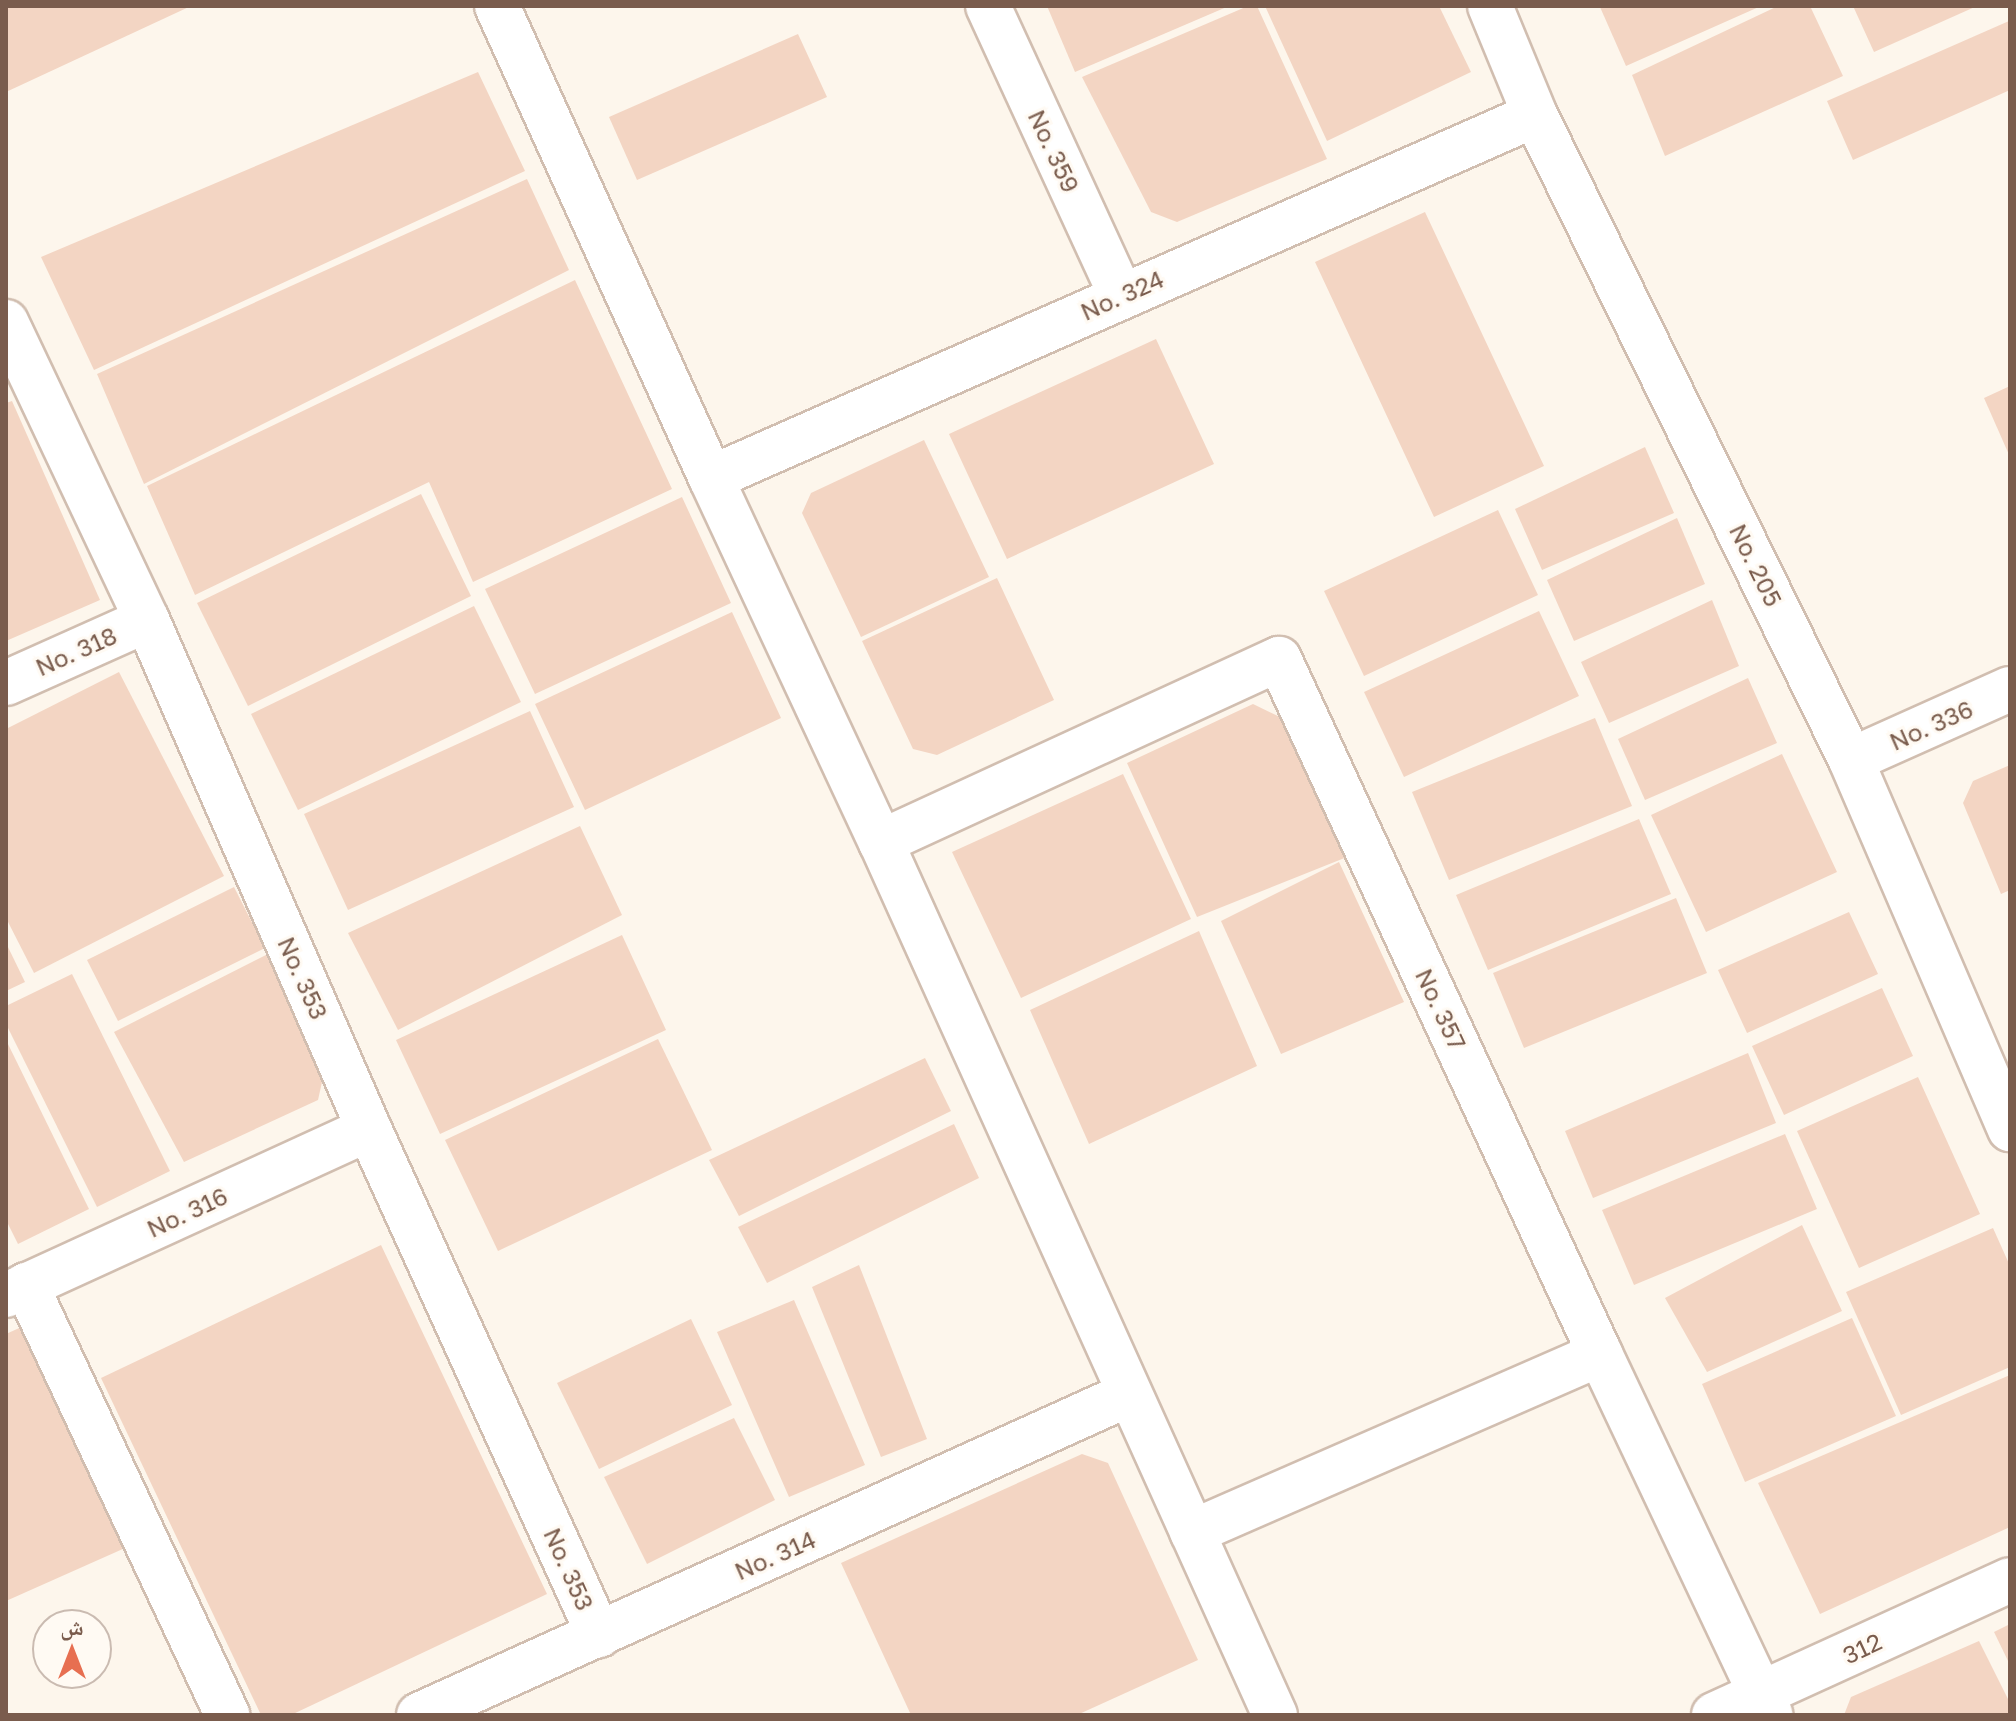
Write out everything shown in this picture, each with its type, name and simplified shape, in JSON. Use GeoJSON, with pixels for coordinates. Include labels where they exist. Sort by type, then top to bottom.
{"type":"FeatureCollection","features":[{"type":"Feature","properties":{"kind":"street"},"geometry":{"type":"LineString","coordinates":[[497,6],[711,478],[881,842],[1275,1715]]}},
{"type":"Feature","properties":{"kind":"street","name":"No. 359"},"geometry":{"type":"LineString","coordinates":[[988,6],[1121,295]]}},
{"type":"Feature","properties":{"kind":"street","name":"No. 205"},"geometry":{"type":"LineString","coordinates":[[1490,6],[1535,115],[1851,760],[2010,1129]]}},
{"type":"Feature","properties":{"kind":"street","name":"No. 324"},"geometry":{"type":"LineString","coordinates":[[711,478],[1535,115]]}},
{"type":"Feature","properties":{"kind":"street","name":"No. 353"},"geometry":{"type":"LineString","coordinates":[[6,322],[147,620],[369,1129],[599,1635]]}},
{"type":"Feature","properties":{"kind":"street","name":"No. 318"},"geometry":{"type":"LineString","coordinates":[[6,683],[147,620]]}},
{"type":"Feature","properties":{"kind":"street","name":"No. 357"},"geometry":{"type":"LineString","coordinates":[[881,842],[1279,659],[1600,1354]]}},
{"type":"Feature","properties":{"kind":"street","name":"No. 336"},"geometry":{"type":"LineString","coordinates":[[1851,760],[2010,689]]}},
{"type":"Feature","properties":{"kind":"street","name":"No. 316"},"geometry":{"type":"LineString","coordinates":[[16,1290],[369,1129]]}},
{"type":"Feature","properties":{"kind":"street"},"geometry":{"type":"LineString","coordinates":[[16,1290],[227,1715]]}},
{"type":"Feature","properties":{"kind":"street"},"geometry":{"type":"LineString","coordinates":[[1192,1532],[1600,1354],[1766,1704]]}},
{"type":"Feature","properties":{"kind":"street","name":"No. 314"},"geometry":{"type":"LineString","coordinates":[[419,1715],[1129,1394]]}},
{"type":"Feature","properties":{"kind":"street","name":"312"},"geometry":{"type":"LineString","coordinates":[[1714,1715],[1766,1704],[2010,1580]]}},
{"type":"Feature","properties":{"kind":"building"},"geometry":{"type":"Polygon","coordinates":[[[6,6],[191,6],[6,92],[6,6]]]}},
{"type":"Feature","properties":{"kind":"building"},"geometry":{"type":"Polygon","coordinates":[[[1047,6],[1229,6],[1075,72],[1047,6]]]}},
{"type":"Feature","properties":{"kind":"building"},"geometry":{"type":"Polygon","coordinates":[[[1248,6],[1257,6],[1327,159],[1177,222],[1151,212],[1082,77],[1248,6]]]}},
{"type":"Feature","properties":{"kind":"building"},"geometry":{"type":"Polygon","coordinates":[[[1265,6],[1439,6],[1471,72],[1327,141],[1265,6]]]}},
{"type":"Feature","properties":{"kind":"building"},"geometry":{"type":"Polygon","coordinates":[[[1761,6],[1626,66],[1600,7],[1761,6]]]}},
{"type":"Feature","properties":{"kind":"building"},"geometry":{"type":"Polygon","coordinates":[[[1778,6],[1810,6],[1843,76],[1665,156],[1632,75],[1778,6]]]}},
{"type":"Feature","properties":{"kind":"building"},"geometry":{"type":"Polygon","coordinates":[[[1853,6],[1977,6],[1874,52],[1853,6]]]}},
{"type":"Feature","properties":{"kind":"building"},"geometry":{"type":"Polygon","coordinates":[[[2009,21],[2010,90],[1853,160],[1827,101],[2009,21]]]}},
{"type":"Feature","properties":{"kind":"building"},"geometry":{"type":"Polygon","coordinates":[[[798,34],[827,97],[637,180],[609,117],[798,34]]]}},
{"type":"Feature","properties":{"kind":"building"},"geometry":{"type":"Polygon","coordinates":[[[478,72],[525,171],[94,370],[41,257],[478,72]]]}},
{"type":"Feature","properties":{"kind":"building"},"geometry":{"type":"Polygon","coordinates":[[[527,179],[569,270],[144,484],[97,374],[527,179]]]}},
{"type":"Feature","properties":{"kind":"building"},"geometry":{"type":"Polygon","coordinates":[[[1425,212],[1544,466],[1434,517],[1315,262],[1425,212]]]}},
{"type":"Feature","properties":{"kind":"building"},"geometry":{"type":"Polygon","coordinates":[[[575,280],[672,489],[473,582],[429,482],[195,595],[147,486],[575,280]]]}},
{"type":"Feature","properties":{"kind":"building"},"geometry":{"type":"Polygon","coordinates":[[[1156,339],[1214,464],[1007,559],[949,434],[1156,339]]]}},
{"type":"Feature","properties":{"kind":"building"},"geometry":{"type":"Polygon","coordinates":[[[2010,386],[2010,457],[1984,398],[2010,386]]]}},
{"type":"Feature","properties":{"kind":"building"},"geometry":{"type":"Polygon","coordinates":[[[12,401],[100,600],[6,641],[6,403],[12,401]]]}},
{"type":"Feature","properties":{"kind":"building"},"geometry":{"type":"Polygon","coordinates":[[[924,440],[989,577],[861,637],[802,513],[811,493],[924,440]]]}},
{"type":"Feature","properties":{"kind":"building"},"geometry":{"type":"Polygon","coordinates":[[[1645,447],[1674,513],[1542,570],[1515,509],[1645,447]]]}},
{"type":"Feature","properties":{"kind":"building"},"geometry":{"type":"Polygon","coordinates":[[[421,494],[471,596],[248,706],[197,603],[421,494]]]}},
{"type":"Feature","properties":{"kind":"building"},"geometry":{"type":"Polygon","coordinates":[[[682,497],[731,603],[535,694],[485,589],[682,497]]]}},
{"type":"Feature","properties":{"kind":"building"},"geometry":{"type":"Polygon","coordinates":[[[1498,510],[1538,595],[1364,676],[1324,591],[1498,510]]]}},
{"type":"Feature","properties":{"kind":"building"},"geometry":{"type":"Polygon","coordinates":[[[1677,518],[1705,584],[1574,641],[1547,580],[1677,518]]]}},
{"type":"Feature","properties":{"kind":"building"},"geometry":{"type":"Polygon","coordinates":[[[997,578],[1054,700],[937,755],[913,749],[862,641],[997,578]]]}},
{"type":"Feature","properties":{"kind":"building"},"geometry":{"type":"Polygon","coordinates":[[[1712,600],[1739,666],[1609,723],[1581,662],[1712,600]]]}},
{"type":"Feature","properties":{"kind":"building"},"geometry":{"type":"Polygon","coordinates":[[[474,606],[521,702],[298,810],[251,714],[474,606]]]}},
{"type":"Feature","properties":{"kind":"building"},"geometry":{"type":"Polygon","coordinates":[[[1539,611],[1579,696],[1404,777],[1364,692],[1539,611]]]}},
{"type":"Feature","properties":{"kind":"building"},"geometry":{"type":"Polygon","coordinates":[[[732,612],[781,718],[585,810],[535,704],[732,612]]]}},
{"type":"Feature","properties":{"kind":"building"},"geometry":{"type":"Polygon","coordinates":[[[119,672],[224,876],[34,973],[6,918],[6,729],[119,672]]]}},
{"type":"Feature","properties":{"kind":"building"},"geometry":{"type":"Polygon","coordinates":[[[1748,678],[1777,743],[1645,800],[1618,739],[1748,678]]]}},
{"type":"Feature","properties":{"kind":"building"},"geometry":{"type":"Polygon","coordinates":[[[1253,704],[1282,718],[1347,857],[1197,917],[1127,763],[1253,704]]]}},
{"type":"Feature","properties":{"kind":"building"},"geometry":{"type":"Polygon","coordinates":[[[530,711],[574,807],[348,910],[304,814],[530,711]]]}},
{"type":"Feature","properties":{"kind":"building"},"geometry":{"type":"Polygon","coordinates":[[[1595,718],[1632,806],[1449,880],[1412,792],[1595,718]]]}},
{"type":"Feature","properties":{"kind":"building"},"geometry":{"type":"Polygon","coordinates":[[[1782,754],[1837,872],[1706,932],[1651,815],[1782,754]]]}},
{"type":"Feature","properties":{"kind":"building"},"geometry":{"type":"Polygon","coordinates":[[[2010,765],[2010,890],[2001,894],[1963,803],[1973,781],[2010,765]]]}},
{"type":"Feature","properties":{"kind":"building"},"geometry":{"type":"Polygon","coordinates":[[[1123,774],[1191,919],[1021,998],[952,852],[1123,774]]]}},
{"type":"Feature","properties":{"kind":"building"},"geometry":{"type":"Polygon","coordinates":[[[1639,819],[1671,894],[1488,970],[1456,895],[1639,819]]]}},
{"type":"Feature","properties":{"kind":"building"},"geometry":{"type":"Polygon","coordinates":[[[580,826],[622,915],[398,1030],[348,933],[580,826]]]}},
{"type":"Feature","properties":{"kind":"building"},"geometry":{"type":"Polygon","coordinates":[[[1339,862],[1404,1002],[1281,1054],[1221,921],[1339,862]]]}},
{"type":"Feature","properties":{"kind":"building"},"geometry":{"type":"Polygon","coordinates":[[[234,887],[265,948],[118,1021],[87,960],[234,887]]]}},
{"type":"Feature","properties":{"kind":"building"},"geometry":{"type":"Polygon","coordinates":[[[1676,898],[1707,973],[1524,1048],[1493,973],[1676,898]]]}},
{"type":"Feature","properties":{"kind":"building"},"geometry":{"type":"Polygon","coordinates":[[[1849,912],[1878,974],[1747,1033],[1718,970],[1849,912]]]}},
{"type":"Feature","properties":{"kind":"building"},"geometry":{"type":"Polygon","coordinates":[[[1199,931],[1257,1066],[1089,1144],[1030,1010],[1199,931]]]}},
{"type":"Feature","properties":{"kind":"building"},"geometry":{"type":"Polygon","coordinates":[[[622,935],[666,1030],[440,1134],[396,1040],[622,935]]]}},
{"type":"Feature","properties":{"kind":"building"},"geometry":{"type":"Polygon","coordinates":[[[6,943],[25,982],[6,991],[6,943]]]}},
{"type":"Feature","properties":{"kind":"building"},"geometry":{"type":"Polygon","coordinates":[[[272,952],[324,1073],[318,1100],[184,1162],[114,1032],[272,952]]]}},
{"type":"Feature","properties":{"kind":"building"},"geometry":{"type":"Polygon","coordinates":[[[72,974],[170,1171],[97,1207],[6,1024],[6,1006],[72,974]]]}},
{"type":"Feature","properties":{"kind":"building"},"geometry":{"type":"Polygon","coordinates":[[[1882,988],[1913,1056],[1784,1115],[1752,1046],[1882,988]]]}},
{"type":"Feature","properties":{"kind":"building"},"geometry":{"type":"Polygon","coordinates":[[[658,1039],[712,1150],[498,1251],[445,1140],[658,1039]]]}},
{"type":"Feature","properties":{"kind":"building"},"geometry":{"type":"Polygon","coordinates":[[[6,1040],[89,1209],[18,1244],[6,1220],[6,1040]]]}},
{"type":"Feature","properties":{"kind":"building"},"geometry":{"type":"Polygon","coordinates":[[[1748,1053],[1776,1123],[1593,1198],[1565,1131],[1748,1053]]]}},
{"type":"Feature","properties":{"kind":"building"},"geometry":{"type":"Polygon","coordinates":[[[925,1058],[951,1111],[739,1216],[709,1160],[925,1058]]]}},
{"type":"Feature","properties":{"kind":"building"},"geometry":{"type":"Polygon","coordinates":[[[1918,1077],[1980,1214],[1859,1268],[1797,1131],[1918,1077]]]}},
{"type":"Feature","properties":{"kind":"building"},"geometry":{"type":"Polygon","coordinates":[[[954,1124],[979,1178],[767,1283],[738,1227],[954,1124]]]}},
{"type":"Feature","properties":{"kind":"building"},"geometry":{"type":"Polygon","coordinates":[[[1785,1134],[1817,1209],[1634,1285],[1602,1210],[1785,1134]]]}},
{"type":"Feature","properties":{"kind":"building"},"geometry":{"type":"Polygon","coordinates":[[[1802,1225],[1842,1311],[1707,1372],[1665,1298],[1802,1225]]]}},
{"type":"Feature","properties":{"kind":"building"},"geometry":{"type":"Polygon","coordinates":[[[1993,1228],[2010,1266],[2010,1367],[1901,1415],[1846,1292],[1993,1228]]]}},
{"type":"Feature","properties":{"kind":"building"},"geometry":{"type":"Polygon","coordinates":[[[381,1245],[547,1594],[291,1715],[261,1715],[101,1378],[381,1245]]]}},
{"type":"Feature","properties":{"kind":"building"},"geometry":{"type":"Polygon","coordinates":[[[859,1265],[927,1439],[881,1457],[812,1287],[859,1265]]]}},
{"type":"Feature","properties":{"kind":"building"},"geometry":{"type":"Polygon","coordinates":[[[794,1300],[865,1465],[789,1497],[717,1332],[794,1300]]]}},
{"type":"Feature","properties":{"kind":"building"},"geometry":{"type":"Polygon","coordinates":[[[1852,1318],[1896,1416],[1745,1482],[1702,1384],[1852,1318]]]}},
{"type":"Feature","properties":{"kind":"building"},"geometry":{"type":"Polygon","coordinates":[[[691,1319],[732,1405],[599,1469],[557,1383],[691,1319]]]}},
{"type":"Feature","properties":{"kind":"building"},"geometry":{"type":"Polygon","coordinates":[[[28,1324],[134,1544],[6,1601],[6,1334],[28,1324]]]}},
{"type":"Feature","properties":{"kind":"building"},"geometry":{"type":"Polygon","coordinates":[[[2010,1375],[2010,1527],[1820,1614],[1758,1483],[2010,1375]]]}},
{"type":"Feature","properties":{"kind":"building"},"geometry":{"type":"Polygon","coordinates":[[[734,1418],[775,1500],[647,1564],[604,1477],[734,1418]]]}},
{"type":"Feature","properties":{"kind":"building"},"geometry":{"type":"Polygon","coordinates":[[[1082,1454],[1108,1463],[1198,1660],[1077,1715],[911,1715],[841,1563],[1082,1454]]]}},
{"type":"Feature","properties":{"kind":"building"},"geometry":{"type":"Polygon","coordinates":[[[2010,1624],[2010,1665],[1994,1632],[2010,1624]]]}},
{"type":"Feature","properties":{"kind":"building"},"geometry":{"type":"Polygon","coordinates":[[[1979,1641],[2010,1703],[2010,1715],[1844,1715],[1851,1697],[1979,1641]]]}}]}
